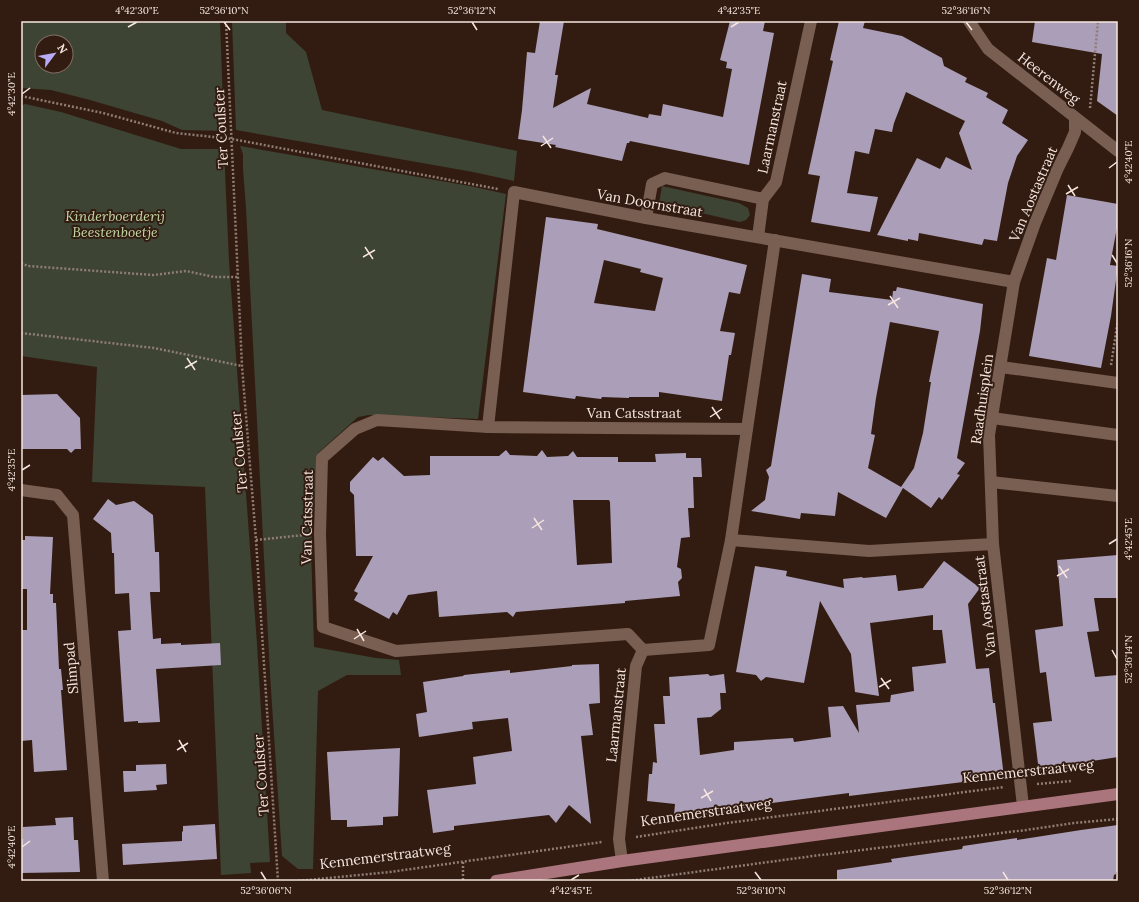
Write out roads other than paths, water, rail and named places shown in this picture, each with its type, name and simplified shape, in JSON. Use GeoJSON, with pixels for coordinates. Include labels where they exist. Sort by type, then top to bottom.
{"type":"FeatureCollection","features":[{"type":"Feature","properties":{"kind":"main road"},"geometry":{"type":"LineString","coordinates":[[496,881],[622,861],[1118,794]]}},
{"type":"Feature","properties":{"kind":"street","name":"Laarmanstraat"},"geometry":{"type":"LineString","coordinates":[[758,237],[764,199],[776,182],[811,21]]}},
{"type":"Feature","properties":{"kind":"street","name":"Heerenweg"},"geometry":{"type":"LineString","coordinates":[[969,21],[988,49],[1118,151]]}},
{"type":"Feature","properties":{"kind":"street","name":"Van Aostastraat"},"geometry":{"type":"LineString","coordinates":[[1014,282],[1035,223],[1075,132],[1075,118]]}},
{"type":"Feature","properties":{"kind":"street"},"geometry":{"type":"LineString","coordinates":[[646,218],[652,184],[665,178],[764,199]]}},
{"type":"Feature","properties":{"kind":"street","name":"Van Doornstraat"},"geometry":{"type":"LineString","coordinates":[[488,427],[514,192],[646,218],[1014,282]]}},
{"type":"Feature","properties":{"kind":"street"},"geometry":{"type":"LineString","coordinates":[[643,650],[709,645],[732,540],[775,240]]}},
{"type":"Feature","properties":{"kind":"street","name":"Raadhuisplein"},"geometry":{"type":"LineString","coordinates":[[993,544],[989,435],[1014,282]]}},
{"type":"Feature","properties":{"kind":"street"},"geometry":{"type":"LineString","coordinates":[[1001,367],[1113,382]]}},
{"type":"Feature","properties":{"kind":"street"},"geometry":{"type":"LineString","coordinates":[[992,418],[1118,435]]}},
{"type":"Feature","properties":{"kind":"street","name":"Van Catsstraat"},"geometry":{"type":"LineString","coordinates":[[643,650],[628,634],[396,651],[323,627],[320,534],[322,458],[354,429],[377,420],[488,427],[747,429]]}},
{"type":"Feature","properties":{"kind":"street"},"geometry":{"type":"LineString","coordinates":[[991,482],[1118,496]]}},
{"type":"Feature","properties":{"kind":"street","name":"Slimpad"},"geometry":{"type":"LineString","coordinates":[[21,490],[57,495],[73,515],[102,881]]}},
{"type":"Feature","properties":{"kind":"street","name":"Van Aostastraat"},"geometry":{"type":"LineString","coordinates":[[732,540],[869,550],[993,544],[1022,785],[1023,806]]}},
{"type":"Feature","properties":{"kind":"street","name":"Laarmanstraat"},"geometry":{"type":"LineString","coordinates":[[622,861],[619,840],[636,666],[643,650]]}},
{"type":"Feature","properties":{"kind":"park label","name":"Kinderboerderij Beestenboetje"},"geometry":{"type":"Point","coordinates":[115,224]}}]}
